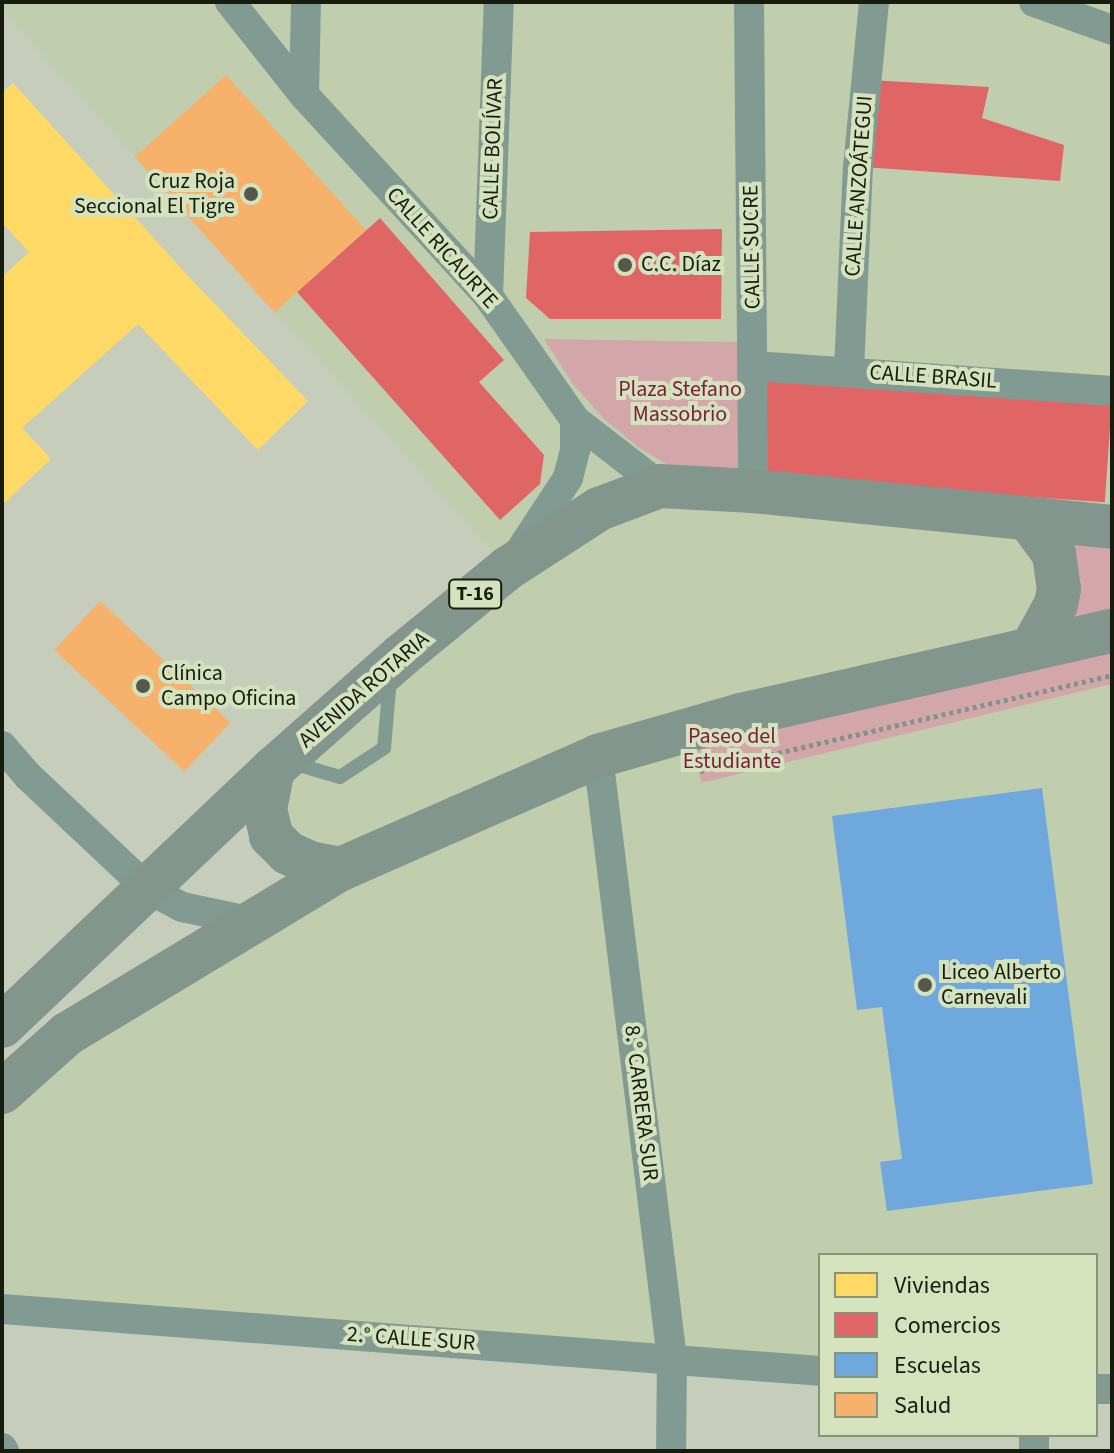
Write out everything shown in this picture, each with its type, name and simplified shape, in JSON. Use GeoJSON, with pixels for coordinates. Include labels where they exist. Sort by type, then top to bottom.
{"type":"FeatureCollection","features":[{"type":"Feature","properties":{"kind":"highway","name":"AVENIDA ROTARIA"},"geometry":{"type":"LineString","coordinates":[[2,1026],[278,765],[390,667],[508,568],[599,509],[660,486],[753,491],[1030,521]]}},
{"type":"Feature","properties":{"kind":"highway","name":"T-16"},"geometry":{"type":"LineString","coordinates":[[1030,521],[1112,527]]}},
{"type":"Feature","properties":{"kind":"highway"},"geometry":{"type":"LineString","coordinates":[[1030,521],[1054,554],[1059,589],[1051,615],[1033,646]]}},
{"type":"Feature","properties":{"kind":"highway"},"geometry":{"type":"LineString","coordinates":[[2,1092],[67,1034],[341,869],[598,756],[741,715],[1033,646],[1112,631]]}},
{"type":"Feature","properties":{"kind":"highway"},"geometry":{"type":"LineString","coordinates":[[278,765],[265,809],[271,836],[288,853],[310,863],[341,869]]}},
{"type":"Feature","properties":{"kind":"street","name":"CALLE RICAURTE"},"geometry":{"type":"LineString","coordinates":[[230,2],[304,95],[488,296],[575,420],[660,486]]}},
{"type":"Feature","properties":{"kind":"street"},"geometry":{"type":"LineString","coordinates":[[304,95],[306,2]]}},
{"type":"Feature","properties":{"kind":"street","name":"CALLE BOLÍVAR"},"geometry":{"type":"LineString","coordinates":[[488,296],[499,2]]}},
{"type":"Feature","properties":{"kind":"street","name":"CALLE SUCRE"},"geometry":{"type":"LineString","coordinates":[[749,2],[753,491]]}},
{"type":"Feature","properties":{"kind":"street","name":"CALLE ANZOÁTEGUI"},"geometry":{"type":"LineString","coordinates":[[849,371],[858,168],[874,2]]}},
{"type":"Feature","properties":{"kind":"street"},"geometry":{"type":"LineString","coordinates":[[1034,2],[1112,30]]}},
{"type":"Feature","properties":{"kind":"street","name":"CALLE BRASIL"},"geometry":{"type":"LineString","coordinates":[[754,366],[1112,391]]}},
{"type":"Feature","properties":{"kind":"street"},"geometry":{"type":"LineString","coordinates":[[508,568],[568,478],[575,450],[575,420]]}},
{"type":"Feature","properties":{"kind":"street"},"geometry":{"type":"LineString","coordinates":[[2,746],[28,776],[148,889],[182,907],[254,922]]}},
{"type":"Feature","properties":{"kind":"street","name":"8.° CARRERA SUR"},"geometry":{"type":"LineString","coordinates":[[598,756],[672,1359],[671,1451]]}},
{"type":"Feature","properties":{"kind":"street","name":"2.° CALLE SUR"},"geometry":{"type":"LineString","coordinates":[[2,1309],[818,1371]]}},
{"type":"Feature","properties":{"kind":"lane"},"geometry":{"type":"LineString","coordinates":[[278,765],[340,777],[384,748],[390,709],[390,667]]}},
{"type":"Feature","properties":{"kind":"shaded area"},"geometry":{"type":"Polygon","coordinates":[[[2,2],[1112,2],[1112,1380],[1098,1379],[1098,1253],[818,1253],[818,1358],[2,1299],[2,1105],[70,1042],[348,876],[305,854],[271,795],[509,570],[2,10],[2,2]]]}},
{"type":"Feature","properties":{"kind":"green space","name":"Plaza Stefano Massobrio"},"geometry":{"type":"Polygon","coordinates":[[[544,339],[740,342],[741,475],[702,473],[666,464],[638,447],[604,419],[573,384],[544,339]]]}},
{"type":"Feature","properties":{"kind":"green space","name":"Paseo del Estudiante"},"geometry":{"type":"Polygon","coordinates":[[[1112,526],[1112,684],[701,783],[690,731],[1033,646],[1054,554],[1112,526]]]}},
{"type":"Feature","properties":{"kind":"building: Viviendas"},"geometry":{"type":"Polygon","coordinates":[[[13,83],[188,276],[308,401],[258,450],[138,324],[22,428],[51,459],[2,505],[2,277],[29,252],[2,223],[2,93],[13,83]]]}},
{"type":"Feature","properties":{"kind":"building: Comercios"},"geometry":{"type":"Polygon","coordinates":[[[870,80],[989,87],[982,118],[1064,145],[1060,181],[863,167],[870,80]]]}},
{"type":"Feature","properties":{"kind":"building: Comercios"},"geometry":{"type":"Polygon","coordinates":[[[380,218],[504,360],[479,382],[544,455],[540,484],[500,520],[297,292],[380,218]]]}},
{"type":"Feature","properties":{"kind":"building: Comercios","name":"C.C. Díaz"},"geometry":{"type":"Polygon","coordinates":[[[722,229],[721,319],[550,319],[526,298],[530,232],[722,229]]]}},
{"type":"Feature","properties":{"kind":"building: Comercios"},"geometry":{"type":"Polygon","coordinates":[[[761,373],[1112,398],[1105,502],[754,478],[761,373]]]}},
{"type":"Feature","properties":{"kind":"building: Escuelas"},"geometry":{"type":"Polygon","coordinates":[[[1042,788],[1093,1184],[887,1211],[880,1162],[902,1159],[882,1007],[857,1010],[832,816],[1042,788]]]}},
{"type":"Feature","properties":{"kind":"building: Salud","name":"Cruz Roja Seccional El Tigre"},"geometry":{"type":"Polygon","coordinates":[[[226,75],[366,230],[274,313],[135,157],[226,75]]]}},
{"type":"Feature","properties":{"kind":"building: Salud","name":"Clínica Campo Oficina"},"geometry":{"type":"Polygon","coordinates":[[[100,601],[230,722],[184,771],[54,650],[100,601]]]}},
{"type":"Feature","properties":{"kind":"place","name":"Cruz Roja Seccional El Tigre"},"geometry":{"type":"Point","coordinates":[251,194]}},
{"type":"Feature","properties":{"kind":"place","name":"C.C. Díaz"},"geometry":{"type":"Point","coordinates":[625,265]}},
{"type":"Feature","properties":{"kind":"place","name":"Clínica Campo Oficina"},"geometry":{"type":"Point","coordinates":[143,686]}},
{"type":"Feature","properties":{"kind":"place","name":"Liceo Alberto Carnevali"},"geometry":{"type":"Point","coordinates":[925,985]}}]}
